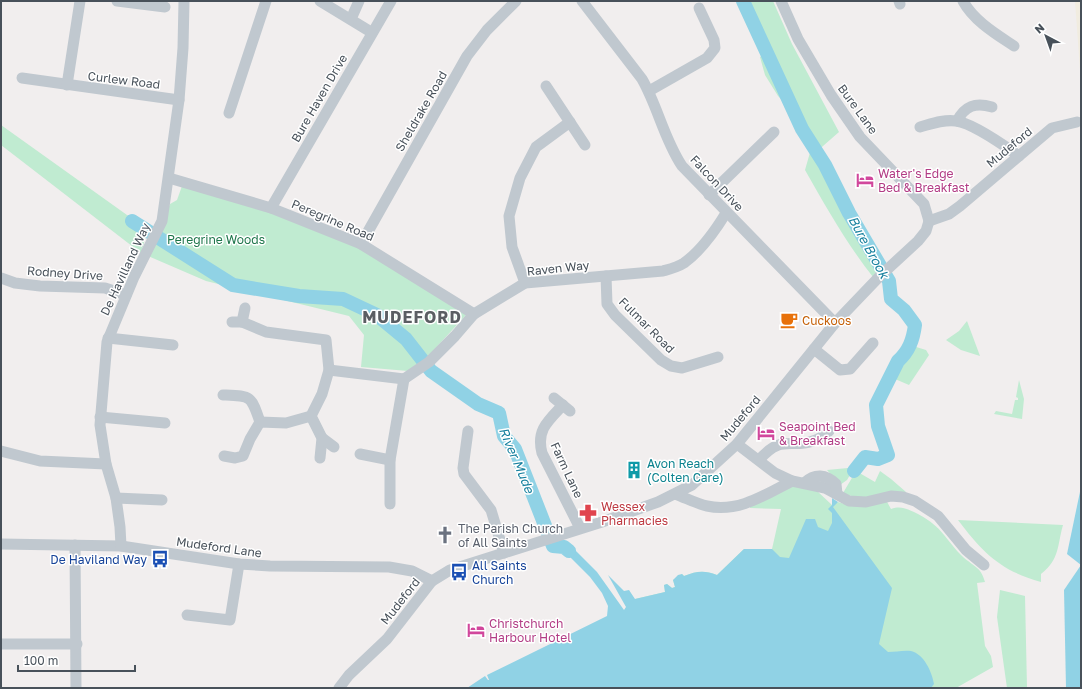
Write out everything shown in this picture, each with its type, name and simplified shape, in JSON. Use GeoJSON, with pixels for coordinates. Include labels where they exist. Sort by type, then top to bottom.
{"type":"FeatureCollection","features":[{"type":"Feature","properties":{"kind":"street"},"geometry":{"type":"LineString","coordinates":[[67,85],[80,1]]}},
{"type":"Feature","properties":{"kind":"street"},"geometry":{"type":"LineString","coordinates":[[117,1],[165,7]]}},
{"type":"Feature","properties":{"kind":"street","name":"De Havilland Way"},"geometry":{"type":"LineString","coordinates":[[120,546],[120,527],[116,498],[106,464],[100,425],[108,338],[126,295],[162,220],[179,100],[183,48],[184,1]]}},
{"type":"Feature","properties":{"kind":"street"},"geometry":{"type":"LineString","coordinates":[[229,113],[266,1]]}},
{"type":"Feature","properties":{"kind":"street"},"geometry":{"type":"LineString","coordinates":[[320,1],[371,32]]}},
{"type":"Feature","properties":{"kind":"street"},"geometry":{"type":"LineString","coordinates":[[351,19],[359,1]]}},
{"type":"Feature","properties":{"kind":"street","name":"Bure Haven Drive"},"geometry":{"type":"LineString","coordinates":[[271,208],[371,32],[391,1]]}},
{"type":"Feature","properties":{"kind":"street","name":"Falcon Drive"},"geometry":{"type":"LineString","coordinates":[[582,1],[642,79],[649,91],[674,155],[692,178],[834,323]]}},
{"type":"Feature","properties":{"kind":"street","name":"Bure Lane"},"geometry":{"type":"LineString","coordinates":[[781,1],[798,39],[831,94],[860,136],[924,204],[930,221]]}},
{"type":"Feature","properties":{"kind":"street"},"geometry":{"type":"LineString","coordinates":[[963,1],[974,16],[1010,40]]}},
{"type":"Feature","properties":{"kind":"street","name":"Sheldrake Road"},"geometry":{"type":"LineString","coordinates":[[361,244],[467,56],[510,3]]}},
{"type":"Feature","properties":{"kind":"street"},"geometry":{"type":"LineString","coordinates":[[649,91],[706,58],[715,48],[714,40],[699,8]]}},
{"type":"Feature","properties":{"kind":"street","name":"Curlew Road"},"geometry":{"type":"LineString","coordinates":[[22,78],[179,100]]}},
{"type":"Feature","properties":{"kind":"street"},"geometry":{"type":"LineString","coordinates":[[546,86],[585,145]]}},
{"type":"Feature","properties":{"kind":"street"},"geometry":{"type":"LineString","coordinates":[[957,121],[962,112],[970,106],[982,104],[992,107]]}},
{"type":"Feature","properties":{"kind":"street"},"geometry":{"type":"LineString","coordinates":[[920,127],[940,122],[957,121],[987,135],[1019,156]]}},
{"type":"Feature","properties":{"kind":"street"},"geometry":{"type":"LineString","coordinates":[[525,283],[512,247],[509,216],[511,208],[520,178],[536,147],[570,122]]}},
{"type":"Feature","properties":{"kind":"street","name":"Mudeford"},"geometry":{"type":"LineString","coordinates":[[339,688],[349,675],[387,639],[432,581],[450,570],[658,502],[692,485],[737,444],[834,323],[888,268],[918,241],[926,231],[930,221],[949,214],[960,206],[1052,128],[1077,122]]}},
{"type":"Feature","properties":{"kind":"street"},"geometry":{"type":"LineString","coordinates":[[709,195],[774,132]]}},
{"type":"Feature","properties":{"kind":"street","name":"Peregrine Road"},"geometry":{"type":"LineString","coordinates":[[169,178],[271,208],[361,244],[474,314]]}},
{"type":"Feature","properties":{"kind":"street","name":"Raven Way"},"geometry":{"type":"LineString","coordinates":[[404,379],[426,364],[456,336],[474,314],[525,283],[663,271],[683,264],[716,231],[726,213]]}},
{"type":"Feature","properties":{"kind":"street","name":"Fulmar Road"},"geometry":{"type":"LineString","coordinates":[[606,276],[607,304],[615,315],[661,360],[671,366],[682,368],[696,365],[718,357]]}},
{"type":"Feature","properties":{"kind":"street","name":"Rodney Drive"},"geometry":{"type":"LineString","coordinates":[[1,278],[15,283],[40,286],[105,288],[126,295]]}},
{"type":"Feature","properties":{"kind":"street"},"geometry":{"type":"LineString","coordinates":[[245,308],[237,322],[266,332],[326,340],[329,370],[322,394],[311,416],[286,423],[260,422]]}},
{"type":"Feature","properties":{"kind":"street"},"geometry":{"type":"LineString","coordinates":[[108,338],[173,345]]}},
{"type":"Feature","properties":{"kind":"street"},"geometry":{"type":"LineString","coordinates":[[814,349],[840,370],[845,370],[850,369],[873,344]]}},
{"type":"Feature","properties":{"kind":"street"},"geometry":{"type":"LineString","coordinates":[[329,370],[404,379],[390,460],[390,504]]}},
{"type":"Feature","properties":{"kind":"street"},"geometry":{"type":"LineString","coordinates":[[223,395],[244,396],[253,401],[260,422],[250,439],[243,456],[234,458],[224,456]]}},
{"type":"Feature","properties":{"kind":"street","name":"Farm Lane"},"geometry":{"type":"LineString","coordinates":[[562,405],[546,424],[539,441],[542,453],[580,528]]}},
{"type":"Feature","properties":{"kind":"street"},"geometry":{"type":"LineString","coordinates":[[311,416],[322,438],[334,447]]}},
{"type":"Feature","properties":{"kind":"street"},"geometry":{"type":"LineString","coordinates":[[100,417],[165,423]]}},
{"type":"Feature","properties":{"kind":"street"},"geometry":{"type":"LineString","coordinates":[[468,431],[463,468],[464,474],[491,510],[504,553]]}},
{"type":"Feature","properties":{"kind":"street"},"geometry":{"type":"LineString","coordinates":[[759,460],[768,450],[776,446],[816,440],[829,431]]}},
{"type":"Feature","properties":{"kind":"street"},"geometry":{"type":"LineString","coordinates":[[320,458],[322,438]]}},
{"type":"Feature","properties":{"kind":"street"},"geometry":{"type":"LineString","coordinates":[[737,444],[774,472],[792,480],[825,488],[849,501],[866,502],[891,496],[903,496],[915,501],[938,516],[966,550],[984,565]]}},
{"type":"Feature","properties":{"kind":"street"},"geometry":{"type":"LineString","coordinates":[[1,451],[40,461],[106,464]]}},
{"type":"Feature","properties":{"kind":"street"},"geometry":{"type":"LineString","coordinates":[[360,454],[390,460]]}},
{"type":"Feature","properties":{"kind":"street"},"geometry":{"type":"LineString","coordinates":[[675,494],[707,506],[723,507],[744,504],[792,480]]}},
{"type":"Feature","properties":{"kind":"street"},"geometry":{"type":"LineString","coordinates":[[116,498],[162,500]]}},
{"type":"Feature","properties":{"kind":"street","name":"Mudeford Lane"},"geometry":{"type":"LineString","coordinates":[[1,544],[120,546],[239,564],[276,566],[389,567],[412,571],[432,581]]}},
{"type":"Feature","properties":{"kind":"street"},"geometry":{"type":"LineString","coordinates":[[75,545],[77,644],[76,688]]}},
{"type":"Feature","properties":{"kind":"street"},"geometry":{"type":"LineString","coordinates":[[187,615],[230,620],[239,564]]}},
{"type":"Feature","properties":{"kind":"street"},"geometry":{"type":"LineString","coordinates":[[1,644],[77,644]]}},
{"type":"Feature","properties":{"kind":"green space"},"geometry":{"type":"Polygon","coordinates":[[[740,1],[773,1],[792,44],[839,132],[815,153],[879,268],[873,277],[846,238],[805,170],[811,149],[786,104],[778,96],[765,75],[760,57],[763,55],[740,1]]]}},
{"type":"Feature","properties":{"kind":"green space"},"geometry":{"type":"Polygon","coordinates":[[[1,125],[141,225],[149,225],[141,253],[1,145],[1,125]]]}},
{"type":"Feature","properties":{"kind":"green space","name":"Peregrine Woods"},"geometry":{"type":"Polygon","coordinates":[[[182,186],[268,210],[360,247],[467,314],[431,353],[408,371],[361,367],[364,335],[349,316],[206,281],[148,256],[170,204],[177,200],[182,186]]]}},
{"type":"Feature","properties":{"kind":"green space"},"geometry":{"type":"Polygon","coordinates":[[[967,321],[980,356],[961,350],[946,340],[959,331],[967,321]]]}},
{"type":"Feature","properties":{"kind":"green space"},"geometry":{"type":"Polygon","coordinates":[[[913,346],[926,350],[929,355],[909,385],[895,379],[913,346]]]}},
{"type":"Feature","properties":{"kind":"green space"},"geometry":{"type":"Polygon","coordinates":[[[1019,380],[1024,399],[1022,419],[994,414],[996,411],[1012,414],[1015,400],[1018,400],[1016,397],[1019,380]]]}},
{"type":"Feature","properties":{"kind":"green space"},"geometry":{"type":"Polygon","coordinates":[[[848,468],[853,470],[847,480],[840,485],[827,470],[848,468]]]}},
{"type":"Feature","properties":{"kind":"green space"},"geometry":{"type":"Polygon","coordinates":[[[856,471],[875,482],[880,471],[906,492],[865,497],[850,496],[843,493],[856,471]]]}},
{"type":"Feature","properties":{"kind":"green space"},"geometry":{"type":"Polygon","coordinates":[[[801,486],[816,490],[832,505],[838,502],[851,506],[886,500],[891,509],[908,509],[936,526],[961,555],[979,569],[983,577],[985,582],[977,583],[985,646],[991,656],[993,667],[956,688],[669,688],[635,599],[665,592],[664,585],[667,584],[672,588],[675,587],[673,580],[682,574],[684,576],[697,572],[708,572],[717,575],[744,549],[772,549],[781,509],[750,508],[750,505],[791,487],[801,486]]]}},
{"type":"Feature","properties":{"kind":"green space"},"geometry":{"type":"Polygon","coordinates":[[[958,520],[1063,525],[1057,552],[1052,563],[1041,574],[1041,582],[1027,578],[994,559],[976,542],[958,520]]]}},
{"type":"Feature","properties":{"kind":"green space"},"geometry":{"type":"Polygon","coordinates":[[[1000,590],[1025,596],[1027,688],[1007,688],[997,617],[1000,590]]]}},
{"type":"Feature","properties":{"kind":"sand"},"geometry":{"type":"Polygon","coordinates":[[[1075,1],[1081,1],[1081,83],[1075,1]]]}},
{"type":"Feature","properties":{"kind":"water"},"geometry":{"type":"Polygon","coordinates":[[[1081,487],[1081,565],[1067,554],[1081,487]]]}},
{"type":"Feature","properties":{"kind":"water"},"geometry":{"type":"Polygon","coordinates":[[[832,498],[838,502],[833,507],[892,588],[879,644],[888,652],[911,651],[920,656],[927,664],[931,674],[934,684],[931,688],[467,688],[485,676],[489,680],[487,675],[607,616],[608,606],[602,593],[590,577],[564,551],[547,547],[556,544],[568,543],[597,572],[624,610],[626,607],[608,575],[624,591],[629,590],[635,599],[665,592],[664,585],[667,584],[672,588],[675,587],[673,580],[678,575],[682,574],[684,576],[693,573],[708,572],[717,575],[744,549],[772,549],[780,557],[789,558],[806,519],[815,519],[818,527],[828,531],[832,523],[832,513],[828,509],[832,505],[832,498]]]}},
{"type":"Feature","properties":{"kind":"water"},"geometry":{"type":"Polygon","coordinates":[[[1081,565],[1081,688],[1066,688],[1064,590],[1081,565]]]}},
{"type":"Feature","properties":{"kind":"waterway","name":"Bure Brook"},"geometry":{"type":"LineString","coordinates":[[743,1],[802,129],[825,165],[849,213],[889,281],[891,299],[904,310],[915,325],[910,345],[898,361],[876,405],[878,426],[888,455],[878,459],[865,457],[854,471]]}},
{"type":"Feature","properties":{"kind":"waterway","name":"River Mude"},"geometry":{"type":"LineString","coordinates":[[132,221],[233,285],[299,296],[343,299],[377,315],[406,339],[431,371],[478,404],[499,413],[504,436],[515,449],[553,546],[564,547],[569,551]]}},
{"type":"Feature","properties":{"kind":"place","name":"Water's Edge Bed & Breakfast"},"geometry":{"type":"Point","coordinates":[865,180]}},
{"type":"Feature","properties":{"kind":"place","name":"Cuckoos"},"geometry":{"type":"Point","coordinates":[789,320]}},
{"type":"Feature","properties":{"kind":"place","name":"Seapoint Bed & Breakfast"},"geometry":{"type":"Point","coordinates":[766,433]}},
{"type":"Feature","properties":{"kind":"place","name":"Avon Reach (Colten Care)"},"geometry":{"type":"Point","coordinates":[634,470]}},
{"type":"Feature","properties":{"kind":"place","name":"Wessex Pharmacies"},"geometry":{"type":"Point","coordinates":[588,513]}},
{"type":"Feature","properties":{"kind":"place","name":"The Parish Church of All Saints"},"geometry":{"type":"Point","coordinates":[445,535]}},
{"type":"Feature","properties":{"kind":"place","name":"De Haviland Way"},"geometry":{"type":"Point","coordinates":[160,559]}},
{"type":"Feature","properties":{"kind":"place","name":"All Saints Church"},"geometry":{"type":"Point","coordinates":[459,572]}},
{"type":"Feature","properties":{"kind":"place","name":"Christchurch Harbour Hotel"},"geometry":{"type":"Point","coordinates":[476,630]}},
{"type":"Feature","properties":{"kind":"district","name":"MUDEFORD"},"geometry":{"type":"Point","coordinates":[412,317]}}]}
